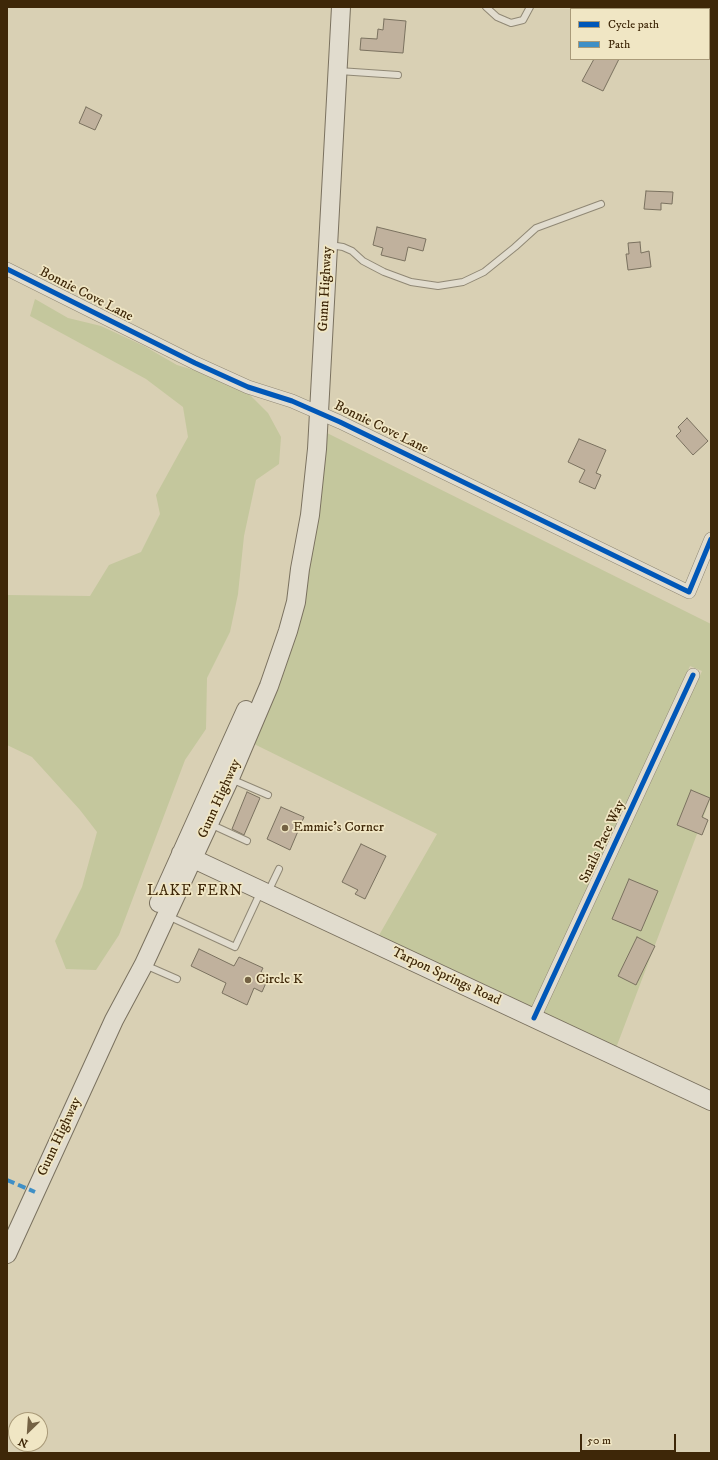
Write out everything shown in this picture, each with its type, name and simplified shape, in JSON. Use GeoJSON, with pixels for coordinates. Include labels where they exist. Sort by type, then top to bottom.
{"type":"FeatureCollection","features":[{"type":"Feature","properties":{"kind":"main road","name":"Gunn Highway"},"geometry":{"type":"LineString","coordinates":[[114,1020],[135,960],[187,856],[209,824],[259,712],[280,657],[296,602],[300,569],[310,515],[319,412],[340,7]]}},
{"type":"Feature","properties":{"kind":"main road","name":"Gunn Highway"},"geometry":{"type":"LineString","coordinates":[[7,1254],[114,1020],[144,964],[167,915],[187,856],[274,642],[300,569]]}},
{"type":"Feature","properties":{"kind":"main road","name":"Tarpon Springs Road"},"geometry":{"type":"LineString","coordinates":[[187,856],[711,1101]]}},
{"type":"Feature","properties":{"kind":"street","name":"Bonnie Cove Lane"},"geometry":{"type":"LineString","coordinates":[[7,269],[195,363],[248,387],[292,401],[319,412],[689,592],[711,539]]}},
{"type":"Feature","properties":{"kind":"street","name":"Snails Pace Way"},"geometry":{"type":"LineString","coordinates":[[534,1018],[693,675]]}},
{"type":"Feature","properties":{"kind":"lane"},"geometry":{"type":"LineString","coordinates":[[486,7],[497,17],[511,23],[523,20],[530,7]]}},
{"type":"Feature","properties":{"kind":"lane"},"geometry":{"type":"LineString","coordinates":[[590,7],[601,7]]}},
{"type":"Feature","properties":{"kind":"lane"},"geometry":{"type":"LineString","coordinates":[[337,70],[398,75]]}},
{"type":"Feature","properties":{"kind":"lane"},"geometry":{"type":"LineString","coordinates":[[328,245],[343,246],[352,251],[363,261],[384,272],[411,282],[438,286],[463,282],[484,272],[536,228],[601,204]]}},
{"type":"Feature","properties":{"kind":"lane"},"geometry":{"type":"LineString","coordinates":[[230,778],[268,796]]}},
{"type":"Feature","properties":{"kind":"lane"},"geometry":{"type":"LineString","coordinates":[[209,824],[247,841]]}},
{"type":"Feature","properties":{"kind":"lane"},"geometry":{"type":"LineString","coordinates":[[167,915],[235,947],[264,892],[279,869]]}},
{"type":"Feature","properties":{"kind":"lane"},"geometry":{"type":"LineString","coordinates":[[144,964],[177,980]]}},
{"type":"Feature","properties":{"kind":"green space"},"geometry":{"type":"Polygon","coordinates":[[[35,299],[68,318],[101,326],[144,346],[177,365],[207,374],[235,380],[268,413],[281,437],[279,464],[256,480],[244,536],[238,594],[230,632],[207,678],[206,729],[185,760],[119,935],[96,970],[66,969],[55,941],[82,887],[97,832],[80,810],[32,757],[7,745],[7,595],[90,596],[109,565],[141,552],[160,514],[156,495],[188,437],[183,407],[146,379],[30,316],[35,299]]]}},
{"type":"Feature","properties":{"kind":"green space"},"geometry":{"type":"Polygon","coordinates":[[[325,432],[711,624],[711,797],[616,1048],[543,1014],[702,671],[690,666],[532,1009],[378,937],[437,834],[252,743],[265,714],[325,432]]]}},
{"type":"Feature","properties":{"kind":"building"},"geometry":{"type":"Polygon","coordinates":[[[384,19],[406,21],[403,53],[360,50],[361,38],[377,39],[378,29],[383,30],[384,19]]]}},
{"type":"Feature","properties":{"kind":"building"},"geometry":{"type":"Polygon","coordinates":[[[593,60],[618,60],[603,91],[582,81],[593,60]]]}},
{"type":"Feature","properties":{"kind":"building"},"geometry":{"type":"Polygon","coordinates":[[[86,107],[102,115],[95,130],[79,123],[86,107]]]}},
{"type":"Feature","properties":{"kind":"building"},"geometry":{"type":"Polygon","coordinates":[[[646,191],[673,192],[672,204],[661,203],[661,210],[644,209],[646,191]]]}},
{"type":"Feature","properties":{"kind":"building"},"geometry":{"type":"Polygon","coordinates":[[[377,227],[426,239],[423,251],[408,247],[405,261],[381,255],[383,248],[373,245],[377,227]]]}},
{"type":"Feature","properties":{"kind":"building"},"geometry":{"type":"Polygon","coordinates":[[[640,242],[641,253],[649,251],[651,267],[628,270],[626,254],[629,254],[628,243],[640,242]]]}},
{"type":"Feature","properties":{"kind":"building"},"geometry":{"type":"Polygon","coordinates":[[[687,418],[708,441],[693,455],[676,436],[681,431],[678,427],[687,418]]]}},
{"type":"Feature","properties":{"kind":"building"},"geometry":{"type":"Polygon","coordinates":[[[579,439],[606,450],[596,473],[601,475],[595,489],[579,482],[585,470],[568,462],[579,439]]]}},
{"type":"Feature","properties":{"kind":"building"},"geometry":{"type":"Polygon","coordinates":[[[691,790],[710,798],[702,817],[708,820],[702,835],[677,825],[691,790]]]}},
{"type":"Feature","properties":{"kind":"building"},"geometry":{"type":"Polygon","coordinates":[[[247,792],[260,798],[244,835],[232,829],[247,792]]]}},
{"type":"Feature","properties":{"kind":"building","name":"Emmie's Corner"},"geometry":{"type":"Polygon","coordinates":[[[281,807],[304,817],[290,850],[267,839],[281,807]]]}},
{"type":"Feature","properties":{"kind":"building"},"geometry":{"type":"Polygon","coordinates":[[[361,844],[386,856],[365,899],[355,894],[358,890],[342,882],[361,844]]]}},
{"type":"Feature","properties":{"kind":"building"},"geometry":{"type":"Polygon","coordinates":[[[629,879],[658,891],[641,931],[612,919],[629,879]]]}},
{"type":"Feature","properties":{"kind":"building"},"geometry":{"type":"Polygon","coordinates":[[[637,937],[655,946],[636,985],[618,976],[637,937]]]}},
{"type":"Feature","properties":{"kind":"building","name":"Circle K"},"geometry":{"type":"Polygon","coordinates":[[[199,949],[234,966],[239,957],[263,968],[261,972],[269,976],[262,992],[254,988],[247,1005],[222,993],[226,983],[191,966],[199,949]]]}},
{"type":"Feature","properties":{"kind":"marked path"},"geometry":{"type":"LineString","coordinates":[[7,1180],[35,1192]]}},
{"type":"Feature","properties":{"kind":"cycle path"},"geometry":{"type":"LineString","coordinates":[[7,269],[195,363],[248,387],[292,401],[340,422],[689,592],[711,539]]}},
{"type":"Feature","properties":{"kind":"cycle path"},"geometry":{"type":"LineString","coordinates":[[534,1018],[693,675]]}},
{"type":"Feature","properties":{"kind":"place","name":"Emmie's Corner"},"geometry":{"type":"Point","coordinates":[285,828]}},
{"type":"Feature","properties":{"kind":"place","name":"Circle K"},"geometry":{"type":"Point","coordinates":[248,980]}},
{"type":"Feature","properties":{"kind":"district","name":"LAKE FERN"},"geometry":{"type":"Point","coordinates":[195,892]}}]}
